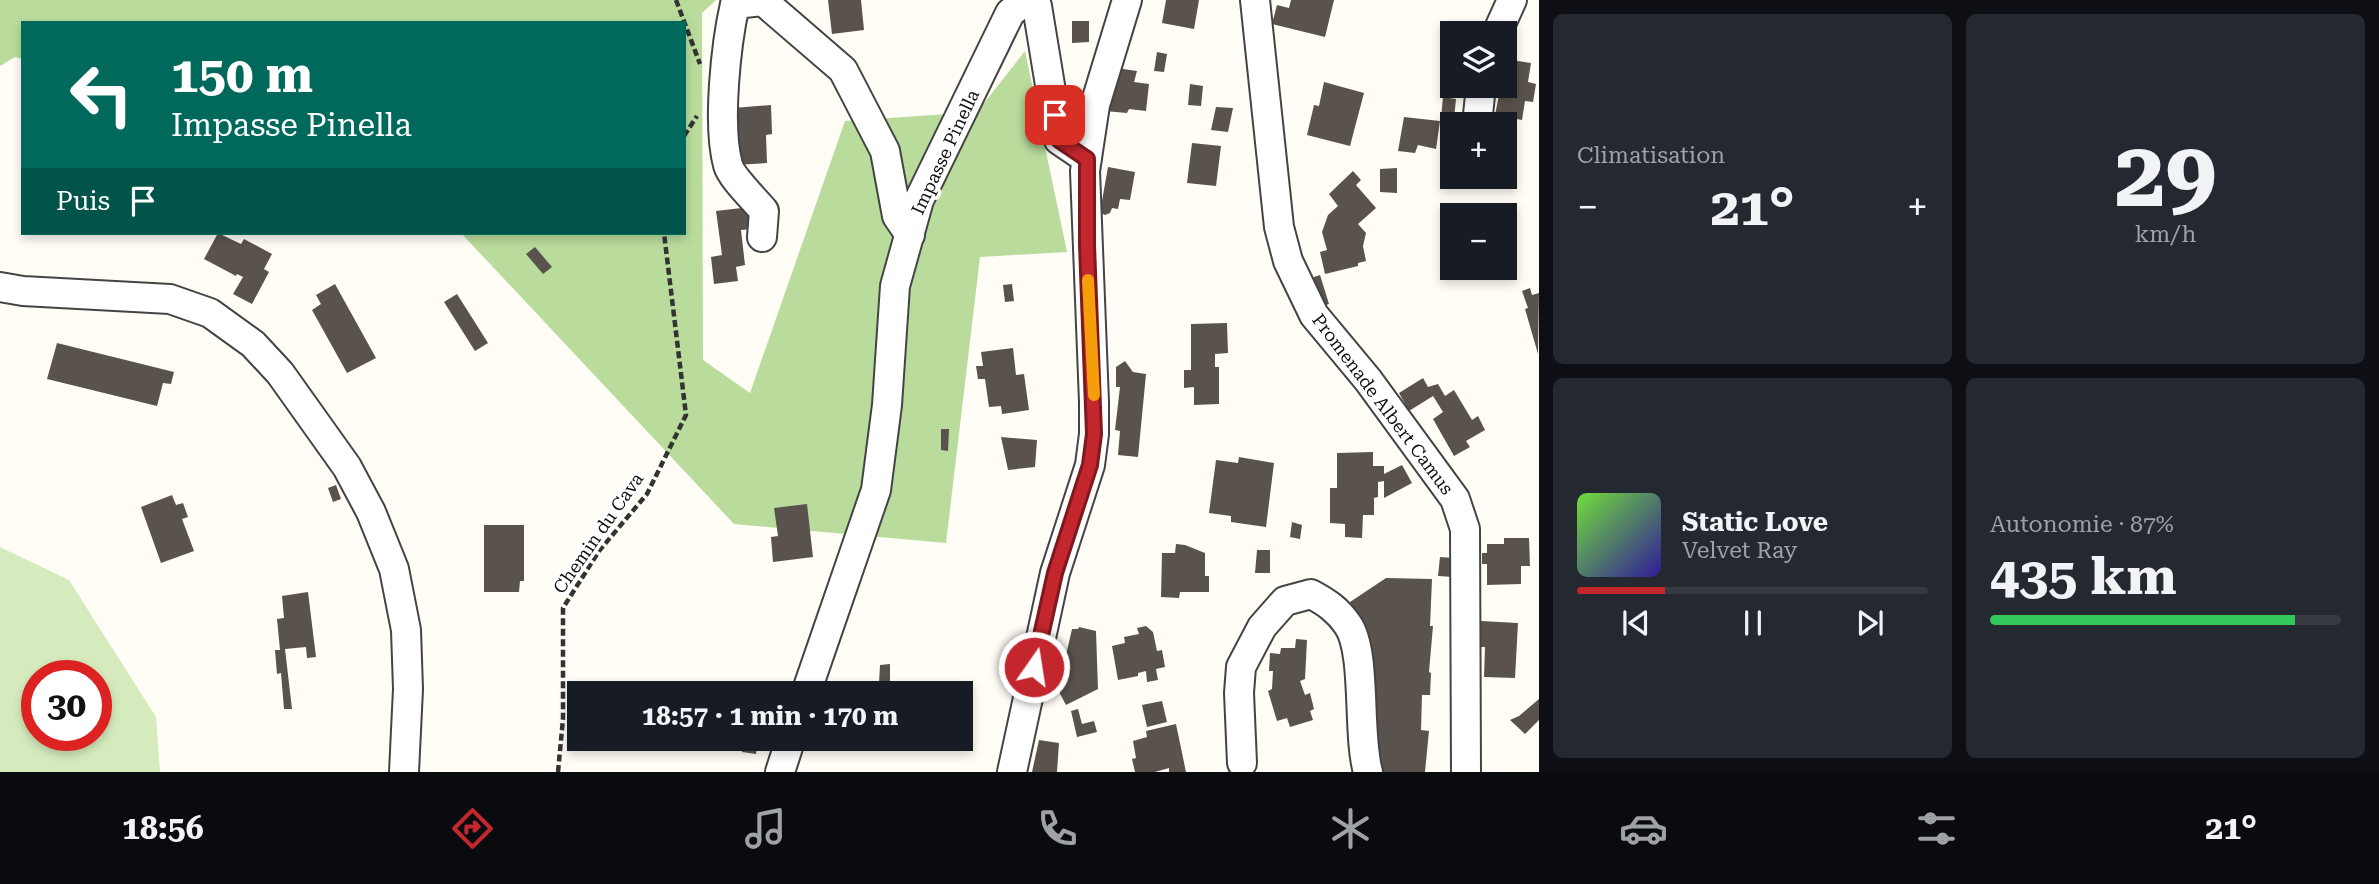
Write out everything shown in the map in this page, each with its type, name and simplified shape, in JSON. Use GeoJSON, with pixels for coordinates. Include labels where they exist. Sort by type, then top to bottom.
{"type":"FeatureCollection","features":[{"type":"Feature","properties":{"kind":"street"},"geometry":{"type":"LineString","coordinates":[[1012,772],[1055,573],[1090,465],[1094,434],[1087,245],[1087,159],[1095,105],[1127,0]]}},
{"type":"Feature","properties":{"kind":"street","name":"Promenade Albert Camus"},"geometry":{"type":"LineString","coordinates":[[1255,0],[1279,226],[1288,261],[1314,315],[1368,380],[1455,499],[1465,529],[1466,772]]}},
{"type":"Feature","properties":{"kind":"street"},"geometry":{"type":"LineString","coordinates":[[1502,21],[1512,0]]}},
{"type":"Feature","properties":{"kind":"street"},"geometry":{"type":"LineString","coordinates":[[762,237],[764,211],[728,167],[724,121],[728,37],[735,4],[763,1],[843,71],[885,151],[897,216],[910,235]]}},
{"type":"Feature","properties":{"kind":"street","name":"Impasse Pinella"},"geometry":{"type":"LineString","coordinates":[[810,681],[876,489],[887,405],[895,286],[919,200],[1010,13],[1022,3],[1037,6],[1059,140],[1087,159]]}},
{"type":"Feature","properties":{"kind":"street"},"geometry":{"type":"LineString","coordinates":[[0,287],[23,291],[170,299],[210,313],[253,344],[280,373],[346,467],[371,512],[394,569],[406,630],[408,689],[404,772]]}},
{"type":"Feature","properties":{"kind":"street"},"geometry":{"type":"LineString","coordinates":[[1242,763],[1239,693],[1241,667],[1262,627],[1285,601],[1311,594],[1331,605],[1350,627],[1359,662],[1360,720],[1368,772]]}},
{"type":"Feature","properties":{"kind":"street"},"geometry":{"type":"LineString","coordinates":[[780,772],[787,751]]}},
{"type":"Feature","properties":{"kind":"path"},"geometry":{"type":"LineString","coordinates":[[676,0],[684,21]]}},
{"type":"Feature","properties":{"kind":"path"},"geometry":{"type":"LineString","coordinates":[[686,28],[702,72]]}},
{"type":"Feature","properties":{"kind":"path"},"geometry":{"type":"LineString","coordinates":[[686,132],[705,106]]}},
{"type":"Feature","properties":{"kind":"path","name":"Chemin du Cava"},"geometry":{"type":"LineString","coordinates":[[558,772],[563,719],[563,608],[598,551],[647,494],[685,415],[664,235]]}},
{"type":"Feature","properties":{"kind":"green space"},"geometry":{"type":"Polygon","coordinates":[[[0,0],[716,0],[702,13],[703,360],[750,393],[845,121],[977,112],[1025,51],[1067,252],[980,257],[946,543],[734,524],[463,235],[686,235],[686,21],[21,21],[21,58],[15,57],[0,66],[0,0]]]}},
{"type":"Feature","properties":{"kind":"green space"},"geometry":{"type":"Polygon","coordinates":[[[0,547],[69,580],[156,717],[160,772],[0,772],[0,547]]]}},
{"type":"Feature","properties":{"kind":"building"},"geometry":{"type":"Polygon","coordinates":[[[828,0],[861,0],[864,30],[832,34],[828,0]]]}},
{"type":"Feature","properties":{"kind":"building"},"geometry":{"type":"Polygon","coordinates":[[[1166,0],[1199,0],[1194,29],[1162,23],[1166,0]]]}},
{"type":"Feature","properties":{"kind":"building"},"geometry":{"type":"Polygon","coordinates":[[[1291,0],[1334,0],[1325,37],[1272,24],[1277,5],[1289,8],[1291,0]]]}},
{"type":"Feature","properties":{"kind":"building"},"geometry":{"type":"Polygon","coordinates":[[[1072,21],[1089,21],[1089,42],[1072,43],[1072,21]]]}},
{"type":"Feature","properties":{"kind":"building"},"geometry":{"type":"Polygon","coordinates":[[[1157,52],[1167,54],[1164,72],[1154,71],[1157,52]]]}},
{"type":"Feature","properties":{"kind":"building"},"geometry":{"type":"Polygon","coordinates":[[[1517,61],[1531,63],[1528,82],[1536,84],[1533,102],[1525,101],[1522,120],[1517,119],[1517,112],[1496,112],[1498,98],[1517,98],[1517,61]]]}},
{"type":"Feature","properties":{"kind":"building"},"geometry":{"type":"Polygon","coordinates":[[[1116,68],[1137,71],[1134,82],[1149,84],[1146,111],[1105,111],[1116,68]]]}},
{"type":"Feature","properties":{"kind":"building"},"geometry":{"type":"Polygon","coordinates":[[[1324,82],[1364,93],[1350,146],[1307,135],[1314,105],[1319,106],[1324,82]]]}},
{"type":"Feature","properties":{"kind":"building"},"geometry":{"type":"Polygon","coordinates":[[[1190,84],[1203,86],[1201,106],[1188,105],[1190,84]]]}},
{"type":"Feature","properties":{"kind":"building"},"geometry":{"type":"Polygon","coordinates":[[[1443,98],[1456,99],[1455,112],[1442,112],[1443,98]]]}},
{"type":"Feature","properties":{"kind":"building"},"geometry":{"type":"Polygon","coordinates":[[[771,105],[772,134],[766,135],[767,163],[736,165],[733,108],[771,105]]]}},
{"type":"Feature","properties":{"kind":"building"},"geometry":{"type":"Polygon","coordinates":[[[1216,107],[1233,108],[1228,132],[1211,130],[1216,107]]]}},
{"type":"Feature","properties":{"kind":"building"},"geometry":{"type":"Polygon","coordinates":[[[1404,117],[1440,121],[1436,149],[1418,145],[1415,153],[1398,151],[1404,117]]]}},
{"type":"Feature","properties":{"kind":"building"},"geometry":{"type":"Polygon","coordinates":[[[1192,143],[1221,146],[1216,186],[1187,183],[1192,143]]]}},
{"type":"Feature","properties":{"kind":"building"},"geometry":{"type":"Polygon","coordinates":[[[1108,167],[1135,172],[1130,200],[1120,199],[1118,209],[1112,208],[1110,213],[1105,215],[1099,212],[1099,203],[1102,201],[1108,167]]]}},
{"type":"Feature","properties":{"kind":"building"},"geometry":{"type":"Polygon","coordinates":[[[1397,168],[1397,193],[1380,192],[1380,169],[1397,168]]]}},
{"type":"Feature","properties":{"kind":"building"},"geometry":{"type":"Polygon","coordinates":[[[1353,171],[1361,180],[1356,185],[1376,208],[1358,224],[1366,233],[1363,246],[1366,261],[1358,263],[1358,266],[1325,274],[1320,252],[1327,250],[1322,232],[1328,215],[1338,206],[1329,194],[1353,171]]]}},
{"type":"Feature","properties":{"kind":"building"},"geometry":{"type":"Polygon","coordinates":[[[750,207],[753,229],[741,230],[745,265],[736,267],[738,281],[714,284],[711,257],[722,255],[716,211],[750,207]]]}},
{"type":"Feature","properties":{"kind":"building"},"geometry":{"type":"Polygon","coordinates":[[[217,235],[241,244],[244,239],[272,254],[264,269],[269,272],[252,304],[233,294],[243,277],[204,259],[217,235]]]}},
{"type":"Feature","properties":{"kind":"building"},"geometry":{"type":"Polygon","coordinates":[[[535,247],[552,267],[543,274],[526,254],[535,247]]]}},
{"type":"Feature","properties":{"kind":"building"},"geometry":{"type":"Polygon","coordinates":[[[1320,275],[1329,304],[1315,309],[1305,280],[1320,275]]]}},
{"type":"Feature","properties":{"kind":"building"},"geometry":{"type":"Polygon","coordinates":[[[335,284],[376,358],[347,373],[312,310],[321,304],[316,295],[335,284]]]}},
{"type":"Feature","properties":{"kind":"building"},"geometry":{"type":"Polygon","coordinates":[[[1012,284],[1014,301],[1005,302],[1003,285],[1012,284]]]}},
{"type":"Feature","properties":{"kind":"building"},"geometry":{"type":"Polygon","coordinates":[[[1530,288],[1532,295],[1539,293],[1538,354],[1522,291],[1530,288]]]}},
{"type":"Feature","properties":{"kind":"building"},"geometry":{"type":"Polygon","coordinates":[[[457,294],[488,343],[475,351],[444,302],[457,294]]]}},
{"type":"Feature","properties":{"kind":"building"},"geometry":{"type":"Polygon","coordinates":[[[1227,323],[1228,353],[1215,354],[1215,367],[1219,367],[1219,404],[1194,405],[1194,387],[1184,388],[1184,370],[1191,370],[1191,324],[1227,323]]]}},
{"type":"Feature","properties":{"kind":"building"},"geometry":{"type":"Polygon","coordinates":[[[57,343],[174,372],[171,384],[163,383],[157,406],[47,379],[57,343]]]}},
{"type":"Feature","properties":{"kind":"building"},"geometry":{"type":"Polygon","coordinates":[[[1013,348],[1016,375],[1024,374],[1029,410],[1002,414],[1001,406],[989,407],[985,379],[978,379],[976,366],[983,366],[981,352],[1013,348]]]}},
{"type":"Feature","properties":{"kind":"building"},"geometry":{"type":"Polygon","coordinates":[[[1125,361],[1133,372],[1146,374],[1138,457],[1118,455],[1120,431],[1115,430],[1120,387],[1116,387],[1116,367],[1125,361]]]}},
{"type":"Feature","properties":{"kind":"building"},"geometry":{"type":"Polygon","coordinates":[[[1423,378],[1428,387],[1438,384],[1445,396],[1454,390],[1472,420],[1478,416],[1485,430],[1466,441],[1470,447],[1454,456],[1433,419],[1443,412],[1433,396],[1409,411],[1399,393],[1423,378]]]}},
{"type":"Feature","properties":{"kind":"building"},"geometry":{"type":"Polygon","coordinates":[[[941,429],[949,429],[948,451],[941,450],[941,429]]]}},
{"type":"Feature","properties":{"kind":"building"},"geometry":{"type":"Polygon","coordinates":[[[1001,437],[1037,440],[1035,467],[1008,470],[1001,437]]]}},
{"type":"Feature","properties":{"kind":"building"},"geometry":{"type":"Polygon","coordinates":[[[1373,452],[1373,466],[1384,466],[1384,474],[1402,465],[1412,483],[1384,498],[1384,481],[1378,482],[1374,515],[1363,515],[1362,538],[1345,537],[1345,524],[1330,523],[1330,488],[1337,488],[1337,453],[1373,452]]]}},
{"type":"Feature","properties":{"kind":"building"},"geometry":{"type":"Polygon","coordinates":[[[1239,457],[1274,463],[1266,527],[1231,522],[1231,516],[1209,513],[1216,460],[1238,463],[1239,457]]]}},
{"type":"Feature","properties":{"kind":"building"},"geometry":{"type":"Polygon","coordinates":[[[336,485],[341,499],[333,502],[328,488],[336,485]]]}},
{"type":"Feature","properties":{"kind":"building"},"geometry":{"type":"Polygon","coordinates":[[[172,495],[176,505],[183,503],[188,517],[182,519],[194,551],[161,563],[141,507],[172,495]]]}},
{"type":"Feature","properties":{"kind":"building"},"geometry":{"type":"Polygon","coordinates":[[[807,504],[813,557],[773,562],[771,537],[778,536],[774,508],[807,504]]]}},
{"type":"Feature","properties":{"kind":"building"},"geometry":{"type":"Polygon","coordinates":[[[1292,522],[1302,525],[1300,539],[1290,537],[1292,522]]]}},
{"type":"Feature","properties":{"kind":"building"},"geometry":{"type":"Polygon","coordinates":[[[484,525],[524,525],[524,581],[520,581],[519,592],[484,592],[484,525]]]}},
{"type":"Feature","properties":{"kind":"building"},"geometry":{"type":"Polygon","coordinates":[[[1504,538],[1529,538],[1530,566],[1521,566],[1521,584],[1487,585],[1487,564],[1482,564],[1482,553],[1487,553],[1487,544],[1504,544],[1504,538]]]}},
{"type":"Feature","properties":{"kind":"building"},"geometry":{"type":"Polygon","coordinates":[[[1176,544],[1205,553],[1205,576],[1209,576],[1209,592],[1180,592],[1179,598],[1161,597],[1162,553],[1175,553],[1176,544]]]}},
{"type":"Feature","properties":{"kind":"building"},"geometry":{"type":"Polygon","coordinates":[[[1257,550],[1270,550],[1270,573],[1255,573],[1257,550]]]}},
{"type":"Feature","properties":{"kind":"building"},"geometry":{"type":"Polygon","coordinates":[[[1440,557],[1454,558],[1453,577],[1438,576],[1440,557]]]}},
{"type":"Feature","properties":{"kind":"building"},"geometry":{"type":"Polygon","coordinates":[[[1386,578],[1432,579],[1430,695],[1422,695],[1421,730],[1429,731],[1425,772],[1376,772],[1359,617],[1350,602],[1386,578]]]}},
{"type":"Feature","properties":{"kind":"building"},"geometry":{"type":"Polygon","coordinates":[[[308,592],[316,657],[307,658],[306,647],[285,649],[292,709],[284,709],[281,673],[277,674],[275,650],[280,650],[277,619],[284,618],[282,596],[308,592]]]}},
{"type":"Feature","properties":{"kind":"building"},"geometry":{"type":"Polygon","coordinates":[[[1481,621],[1518,623],[1515,678],[1484,677],[1485,647],[1480,647],[1481,621]]]}},
{"type":"Feature","properties":{"kind":"building"},"geometry":{"type":"Polygon","coordinates":[[[1146,626],[1153,632],[1157,651],[1162,650],[1165,667],[1156,669],[1158,680],[1147,682],[1146,671],[1138,673],[1138,676],[1118,680],[1112,646],[1125,643],[1124,637],[1139,634],[1137,628],[1146,626]]]}},
{"type":"Feature","properties":{"kind":"building"},"geometry":{"type":"Polygon","coordinates":[[[1079,627],[1096,631],[1098,689],[1066,705],[1058,690],[1072,629],[1079,627]]]}},
{"type":"Feature","properties":{"kind":"building"},"geometry":{"type":"Polygon","coordinates":[[[1296,639],[1307,640],[1305,679],[1300,681],[1305,695],[1310,693],[1314,709],[1310,711],[1313,720],[1290,727],[1287,718],[1277,721],[1268,691],[1272,689],[1273,671],[1269,671],[1270,653],[1280,654],[1281,648],[1295,648],[1296,639]]]}},
{"type":"Feature","properties":{"kind":"building"},"geometry":{"type":"Polygon","coordinates":[[[1043,663],[1058,667],[1051,695],[1037,691],[1043,663]]]}},
{"type":"Feature","properties":{"kind":"building"},"geometry":{"type":"Polygon","coordinates":[[[890,664],[890,681],[879,681],[880,665],[890,664]]]}},
{"type":"Feature","properties":{"kind":"building"},"geometry":{"type":"Polygon","coordinates":[[[1539,699],[1539,720],[1525,734],[1510,720],[1539,699]]]}},
{"type":"Feature","properties":{"kind":"building"},"geometry":{"type":"Polygon","coordinates":[[[1162,701],[1167,722],[1147,727],[1142,705],[1162,701]]]}},
{"type":"Feature","properties":{"kind":"building"},"geometry":{"type":"Polygon","coordinates":[[[1078,709],[1082,724],[1094,721],[1097,732],[1077,737],[1071,711],[1078,709]]]}},
{"type":"Feature","properties":{"kind":"building"},"geometry":{"type":"Polygon","coordinates":[[[1176,724],[1186,772],[1169,772],[1169,768],[1155,772],[1135,772],[1132,759],[1136,758],[1133,741],[1147,737],[1146,731],[1176,724]]]}},
{"type":"Feature","properties":{"kind":"building"},"geometry":{"type":"Polygon","coordinates":[[[1039,740],[1059,743],[1057,772],[1032,772],[1039,740]]]}},
{"type":"Feature","properties":{"kind":"slow traffic"},"geometry":{"type":"LineString","coordinates":[[1088,280],[1094,395]]}},
{"type":"Feature","properties":{"kind":"route"},"geometry":{"type":"LineString","coordinates":[[1034,667],[1055,573],[1090,465],[1094,434],[1085,171],[1087,159],[1059,140],[1055,115]]}}]}
